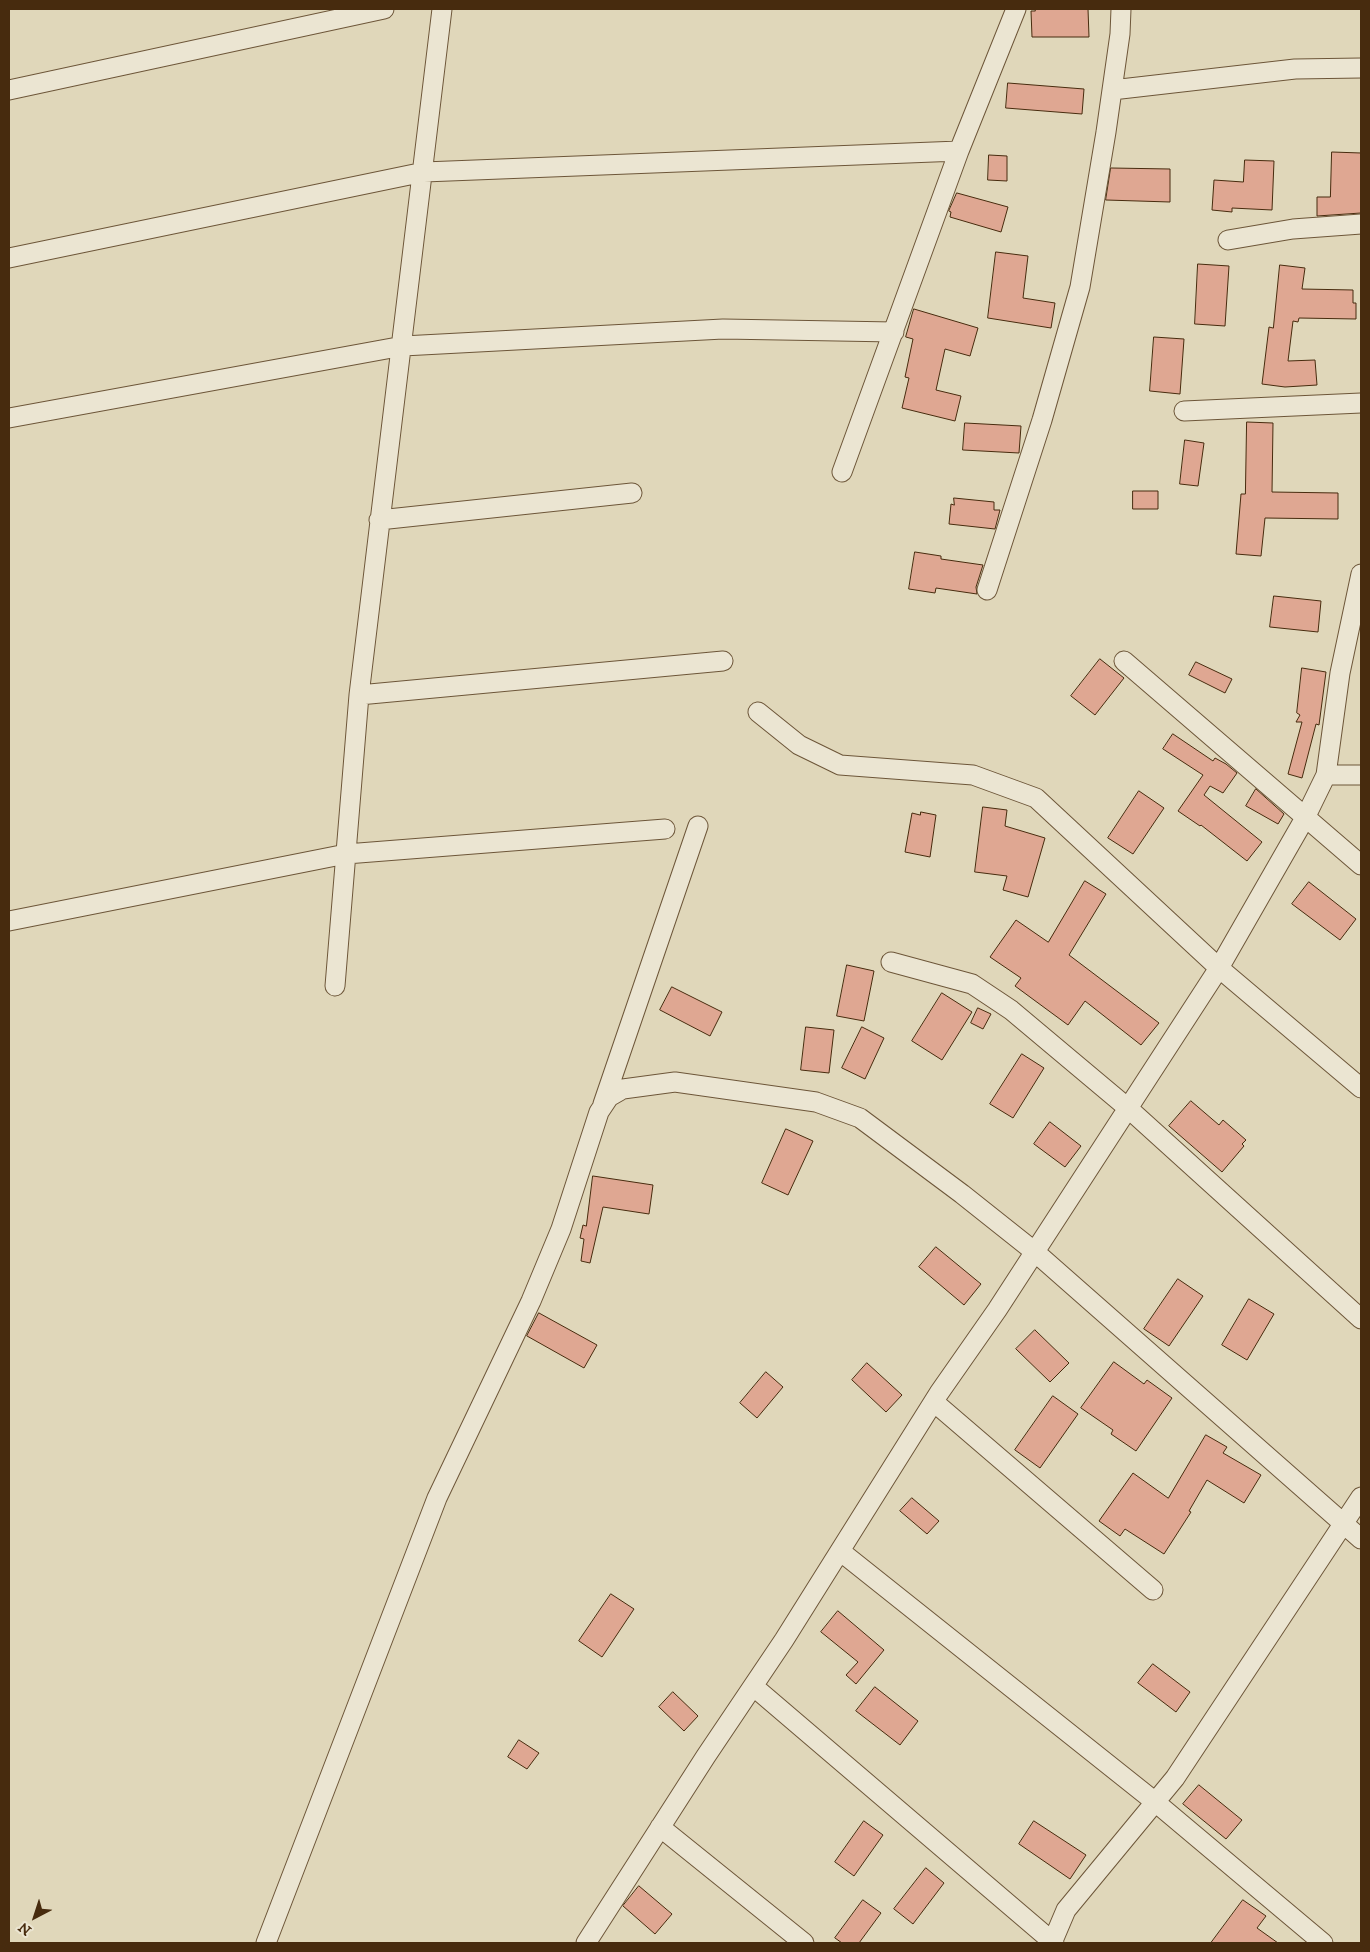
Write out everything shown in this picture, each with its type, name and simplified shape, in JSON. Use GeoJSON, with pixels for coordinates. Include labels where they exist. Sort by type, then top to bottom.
{"type":"FeatureCollection","features":[{"type":"Feature","properties":{"kind":"street"},"geometry":{"type":"LineString","coordinates":[[9,90],[384,9]]}},
{"type":"Feature","properties":{"kind":"street"},"geometry":{"type":"LineString","coordinates":[[336,986],[359,695],[379,520],[403,346],[442,9]]}},
{"type":"Feature","properties":{"kind":"street"},"geometry":{"type":"LineString","coordinates":[[842,472],[959,151],[1016,9]]}},
{"type":"Feature","properties":{"kind":"street"},"geometry":{"type":"LineString","coordinates":[[987,590],[1042,420],[1080,287],[1096,204],[1121,9]]}},
{"type":"Feature","properties":{"kind":"street"},"geometry":{"type":"LineString","coordinates":[[1112,90],[1295,69],[1361,68]]}},
{"type":"Feature","properties":{"kind":"street"},"geometry":{"type":"LineString","coordinates":[[9,258],[424,172],[959,151]]}},
{"type":"Feature","properties":{"kind":"street"},"geometry":{"type":"LineString","coordinates":[[1228,240],[1293,229],[1361,224]]}},
{"type":"Feature","properties":{"kind":"street"},"geometry":{"type":"LineString","coordinates":[[9,418],[403,346],[723,329],[894,332]]}},
{"type":"Feature","properties":{"kind":"street"},"geometry":{"type":"LineString","coordinates":[[1184,411],[1361,402]]}},
{"type":"Feature","properties":{"kind":"street"},"geometry":{"type":"LineString","coordinates":[[379,520],[632,493]]}},
{"type":"Feature","properties":{"kind":"street"},"geometry":{"type":"LineString","coordinates":[[586,1943],[840,1551],[934,1402],[1129,1109],[1219,968],[1305,818],[1326,775],[1340,673],[1360,585]]}},
{"type":"Feature","properties":{"kind":"street"},"geometry":{"type":"LineString","coordinates":[[359,695],[723,661]]}},
{"type":"Feature","properties":{"kind":"street"},"geometry":{"type":"LineString","coordinates":[[1124,661],[1361,865]]}},
{"type":"Feature","properties":{"kind":"street"},"geometry":{"type":"LineString","coordinates":[[758,712],[799,745],[840,765],[973,775],[1036,798],[1219,968],[1361,1088]]}},
{"type":"Feature","properties":{"kind":"street"},"geometry":{"type":"LineString","coordinates":[[1326,775],[1361,775]]}},
{"type":"Feature","properties":{"kind":"street"},"geometry":{"type":"LineString","coordinates":[[266,1943],[350,1718],[437,1498],[531,1300],[561,1230],[698,826]]}},
{"type":"Feature","properties":{"kind":"street"},"geometry":{"type":"LineString","coordinates":[[9,921],[346,854],[665,829]]}},
{"type":"Feature","properties":{"kind":"street"},"geometry":{"type":"LineString","coordinates":[[891,962],[972,984],[1011,1010],[1129,1109],[1361,1319]]}},
{"type":"Feature","properties":{"kind":"street"},"geometry":{"type":"LineString","coordinates":[[602,1105],[615,1093],[623,1089],[675,1082],[816,1102],[860,1118],[962,1194],[1035,1252],[1361,1539]]}},
{"type":"Feature","properties":{"kind":"street"},"geometry":{"type":"LineString","coordinates":[[934,1402],[1153,1590]]}},
{"type":"Feature","properties":{"kind":"street"},"geometry":{"type":"LineString","coordinates":[[753,1686],[1053,1943],[1066,1910],[1154,1801],[1175,1778],[1361,1497]]}},
{"type":"Feature","properties":{"kind":"street"},"geometry":{"type":"LineString","coordinates":[[840,1551],[1154,1801],[1323,1943]]}},
{"type":"Feature","properties":{"kind":"street"},"geometry":{"type":"LineString","coordinates":[[660,1827],[804,1943]]}},
{"type":"Feature","properties":{"kind":"building"},"geometry":{"type":"Polygon","coordinates":[[[1035,9],[1088,9],[1089,37],[1032,37],[1031,11],[1035,11],[1035,9]]]}},
{"type":"Feature","properties":{"kind":"building"},"geometry":{"type":"Polygon","coordinates":[[[1008,83],[1084,89],[1082,114],[1006,108],[1008,83]]]}},
{"type":"Feature","properties":{"kind":"building"},"geometry":{"type":"Polygon","coordinates":[[[1332,152],[1361,153],[1361,213],[1317,216],[1317,197],[1330,197],[1332,152]]]}},
{"type":"Feature","properties":{"kind":"building"},"geometry":{"type":"Polygon","coordinates":[[[989,155],[1007,156],[1007,181],[988,180],[989,155]]]}},
{"type":"Feature","properties":{"kind":"building"},"geometry":{"type":"Polygon","coordinates":[[[1245,160],[1274,161],[1272,210],[1232,208],[1232,212],[1212,210],[1214,180],[1243,182],[1245,160]]]}},
{"type":"Feature","properties":{"kind":"building"},"geometry":{"type":"Polygon","coordinates":[[[1111,168],[1170,169],[1170,202],[1106,200],[1111,168]]]}},
{"type":"Feature","properties":{"kind":"building"},"geometry":{"type":"Polygon","coordinates":[[[957,193],[1008,207],[1001,232],[950,217],[951,212],[949,211],[957,193]]]}},
{"type":"Feature","properties":{"kind":"building"},"geometry":{"type":"Polygon","coordinates":[[[996,252],[1028,256],[1023,298],[1055,303],[1051,328],[988,318],[996,252]]]}},
{"type":"Feature","properties":{"kind":"building"},"geometry":{"type":"Polygon","coordinates":[[[1198,264],[1229,266],[1225,326],[1195,324],[1198,264]]]}},
{"type":"Feature","properties":{"kind":"building"},"geometry":{"type":"Polygon","coordinates":[[[1280,265],[1305,268],[1302,289],[1353,290],[1353,303],[1356,303],[1356,319],[1299,318],[1298,322],[1293,321],[1288,361],[1315,360],[1317,385],[1285,387],[1262,384],[1269,327],[1273,328],[1280,265]]]}},
{"type":"Feature","properties":{"kind":"building"},"geometry":{"type":"Polygon","coordinates":[[[914,309],[978,328],[970,356],[945,349],[936,390],[961,396],[955,421],[902,408],[909,378],[905,377],[913,339],[906,337],[914,309]]]}},
{"type":"Feature","properties":{"kind":"building"},"geometry":{"type":"Polygon","coordinates":[[[1154,337],[1184,339],[1180,394],[1150,391],[1154,337]]]}},
{"type":"Feature","properties":{"kind":"building"},"geometry":{"type":"Polygon","coordinates":[[[1247,422],[1273,423],[1272,492],[1338,493],[1338,519],[1265,518],[1261,556],[1236,554],[1241,494],[1245,494],[1247,422]]]}},
{"type":"Feature","properties":{"kind":"building"},"geometry":{"type":"Polygon","coordinates":[[[965,423],[1021,426],[1019,453],[963,450],[965,423]]]}},
{"type":"Feature","properties":{"kind":"building"},"geometry":{"type":"Polygon","coordinates":[[[1185,440],[1204,443],[1198,486],[1180,484],[1185,440]]]}},
{"type":"Feature","properties":{"kind":"building"},"geometry":{"type":"Polygon","coordinates":[[[1133,491],[1158,491],[1158,509],[1133,509],[1133,491]]]}},
{"type":"Feature","properties":{"kind":"building"},"geometry":{"type":"Polygon","coordinates":[[[954,498],[994,502],[994,510],[1000,510],[995,529],[949,524],[951,504],[954,505],[954,498]]]}},
{"type":"Feature","properties":{"kind":"building"},"geometry":{"type":"Polygon","coordinates":[[[915,552],[941,556],[941,559],[983,565],[976,587],[977,594],[936,588],[935,593],[909,589],[915,552]]]}},
{"type":"Feature","properties":{"kind":"building"},"geometry":{"type":"Polygon","coordinates":[[[1274,596],[1321,601],[1318,632],[1270,627],[1274,596]]]}},
{"type":"Feature","properties":{"kind":"building"},"geometry":{"type":"Polygon","coordinates":[[[1100,659],[1124,678],[1095,715],[1071,696],[1100,659]]]}},
{"type":"Feature","properties":{"kind":"building"},"geometry":{"type":"Polygon","coordinates":[[[1196,662],[1232,679],[1225,693],[1189,675],[1196,662]]]}},
{"type":"Feature","properties":{"kind":"building"},"geometry":{"type":"Polygon","coordinates":[[[1302,668],[1326,672],[1319,725],[1316,724],[1302,778],[1288,774],[1302,722],[1296,722],[1300,715],[1297,713],[1302,668]]]}},
{"type":"Feature","properties":{"kind":"building"},"geometry":{"type":"Polygon","coordinates":[[[1173,734],[1213,761],[1215,758],[1237,773],[1223,793],[1210,786],[1204,795],[1262,842],[1247,861],[1201,825],[1178,811],[1203,775],[1163,749],[1173,734]]]}},
{"type":"Feature","properties":{"kind":"building"},"geometry":{"type":"Polygon","coordinates":[[[1256,789],[1284,814],[1278,824],[1246,806],[1256,789]]]}},
{"type":"Feature","properties":{"kind":"building"},"geometry":{"type":"Polygon","coordinates":[[[1139,791],[1164,808],[1133,854],[1108,838],[1139,791]]]}},
{"type":"Feature","properties":{"kind":"building"},"geometry":{"type":"Polygon","coordinates":[[[983,807],[1007,810],[1005,826],[1045,838],[1028,897],[1003,890],[1007,876],[975,872],[983,807]]]}},
{"type":"Feature","properties":{"kind":"building"},"geometry":{"type":"Polygon","coordinates":[[[921,812],[936,815],[930,857],[905,852],[912,813],[920,815],[921,812]]]}},
{"type":"Feature","properties":{"kind":"building"},"geometry":{"type":"Polygon","coordinates":[[[1085,881],[1106,894],[1069,955],[1159,1023],[1141,1045],[1085,1001],[1068,1025],[1015,986],[1021,978],[990,957],[1016,920],[1048,942],[1085,881]]]}},
{"type":"Feature","properties":{"kind":"building"},"geometry":{"type":"Polygon","coordinates":[[[1309,882],[1356,919],[1340,940],[1292,904],[1309,882]]]}},
{"type":"Feature","properties":{"kind":"building"},"geometry":{"type":"Polygon","coordinates":[[[847,965],[874,971],[864,1021],[837,1016],[847,965]]]}},
{"type":"Feature","properties":{"kind":"building"},"geometry":{"type":"Polygon","coordinates":[[[672,987],[722,1012],[710,1036],[660,1010],[672,987]]]}},
{"type":"Feature","properties":{"kind":"building"},"geometry":{"type":"Polygon","coordinates":[[[942,993],[972,1012],[942,1060],[912,1041],[942,993]]]}},
{"type":"Feature","properties":{"kind":"building"},"geometry":{"type":"Polygon","coordinates":[[[978,1008],[991,1014],[983,1029],[971,1023],[978,1008]]]}},
{"type":"Feature","properties":{"kind":"building"},"geometry":{"type":"Polygon","coordinates":[[[806,1027],[834,1030],[829,1073],[801,1070],[806,1027]]]}},
{"type":"Feature","properties":{"kind":"building"},"geometry":{"type":"Polygon","coordinates":[[[862,1027],[884,1038],[865,1079],[842,1068],[862,1027]]]}},
{"type":"Feature","properties":{"kind":"building"},"geometry":{"type":"Polygon","coordinates":[[[1022,1054],[1044,1068],[1013,1118],[990,1104],[1022,1054]]]}},
{"type":"Feature","properties":{"kind":"building"},"geometry":{"type":"Polygon","coordinates":[[[1191,1101],[1219,1125],[1223,1120],[1246,1140],[1242,1144],[1244,1146],[1222,1172],[1169,1126],[1191,1101]]]}},
{"type":"Feature","properties":{"kind":"building"},"geometry":{"type":"Polygon","coordinates":[[[1050,1122],[1081,1146],[1065,1167],[1034,1144],[1050,1122]]]}},
{"type":"Feature","properties":{"kind":"building"},"geometry":{"type":"Polygon","coordinates":[[[786,1129],[813,1141],[788,1195],[762,1183],[786,1129]]]}},
{"type":"Feature","properties":{"kind":"building"},"geometry":{"type":"Polygon","coordinates":[[[593,1176],[653,1185],[649,1214],[603,1207],[590,1263],[581,1261],[584,1239],[580,1238],[583,1225],[586,1226],[593,1176]]]}},
{"type":"Feature","properties":{"kind":"building"},"geometry":{"type":"Polygon","coordinates":[[[936,1247],[981,1284],[964,1305],[919,1267],[936,1247]]]}},
{"type":"Feature","properties":{"kind":"building"},"geometry":{"type":"Polygon","coordinates":[[[1178,1279],[1203,1296],[1169,1346],[1144,1329],[1178,1279]]]}},
{"type":"Feature","properties":{"kind":"building"},"geometry":{"type":"Polygon","coordinates":[[[1249,1299],[1274,1314],[1247,1360],[1222,1345],[1249,1299]]]}},
{"type":"Feature","properties":{"kind":"building"},"geometry":{"type":"Polygon","coordinates":[[[539,1313],[597,1345],[584,1368],[527,1336],[539,1313]]]}},
{"type":"Feature","properties":{"kind":"building"},"geometry":{"type":"Polygon","coordinates":[[[1035,1330],[1069,1363],[1050,1382],[1016,1349],[1035,1330]]]}},
{"type":"Feature","properties":{"kind":"building"},"geometry":{"type":"Polygon","coordinates":[[[1114,1362],[1144,1384],[1147,1380],[1172,1398],[1136,1451],[1111,1434],[1113,1430],[1081,1408],[1114,1362]]]}},
{"type":"Feature","properties":{"kind":"building"},"geometry":{"type":"Polygon","coordinates":[[[867,1363],[902,1395],[886,1412],[852,1380],[867,1363]]]}},
{"type":"Feature","properties":{"kind":"building"},"geometry":{"type":"Polygon","coordinates":[[[766,1372],[783,1387],[757,1418],[740,1403],[766,1372]]]}},
{"type":"Feature","properties":{"kind":"building"},"geometry":{"type":"Polygon","coordinates":[[[1053,1396],[1078,1414],[1040,1468],[1015,1450],[1053,1396]]]}},
{"type":"Feature","properties":{"kind":"building"},"geometry":{"type":"Polygon","coordinates":[[[1206,1435],[1227,1447],[1223,1453],[1261,1475],[1244,1503],[1207,1480],[1189,1511],[1191,1512],[1164,1554],[1125,1529],[1120,1536],[1099,1521],[1133,1473],[1168,1498],[1206,1435]]]}},
{"type":"Feature","properties":{"kind":"building"},"geometry":{"type":"Polygon","coordinates":[[[912,1498],[939,1521],[927,1534],[900,1511],[912,1498]]]}},
{"type":"Feature","properties":{"kind":"building"},"geometry":{"type":"Polygon","coordinates":[[[611,1594],[634,1609],[602,1657],[579,1641],[611,1594]]]}},
{"type":"Feature","properties":{"kind":"building"},"geometry":{"type":"Polygon","coordinates":[[[838,1611],[884,1650],[856,1684],[846,1675],[858,1662],[821,1632],[838,1611]]]}},
{"type":"Feature","properties":{"kind":"building"},"geometry":{"type":"Polygon","coordinates":[[[1153,1664],[1190,1692],[1176,1712],[1138,1683],[1153,1664]]]}},
{"type":"Feature","properties":{"kind":"building"},"geometry":{"type":"Polygon","coordinates":[[[875,1687],[918,1721],[900,1745],[856,1711],[875,1687]]]}},
{"type":"Feature","properties":{"kind":"building"},"geometry":{"type":"Polygon","coordinates":[[[673,1692],[698,1716],[684,1731],[659,1707],[673,1692]]]}},
{"type":"Feature","properties":{"kind":"building"},"geometry":{"type":"Polygon","coordinates":[[[519,1740],[539,1753],[527,1769],[508,1757],[519,1740]]]}},
{"type":"Feature","properties":{"kind":"building"},"geometry":{"type":"Polygon","coordinates":[[[1199,1785],[1242,1820],[1226,1839],[1183,1804],[1199,1785]]]}},
{"type":"Feature","properties":{"kind":"building"},"geometry":{"type":"Polygon","coordinates":[[[864,1821],[883,1835],[854,1876],[835,1862],[864,1821]]]}},
{"type":"Feature","properties":{"kind":"building"},"geometry":{"type":"Polygon","coordinates":[[[1034,1821],[1086,1855],[1070,1879],[1019,1844],[1034,1821]]]}},
{"type":"Feature","properties":{"kind":"building"},"geometry":{"type":"Polygon","coordinates":[[[926,1868],[944,1883],[913,1924],[894,1909],[926,1868]]]}},
{"type":"Feature","properties":{"kind":"building"},"geometry":{"type":"Polygon","coordinates":[[[639,1886],[672,1914],[655,1934],[623,1906],[639,1886]]]}},
{"type":"Feature","properties":{"kind":"building"},"geometry":{"type":"Polygon","coordinates":[[[863,1900],[881,1913],[859,1943],[842,1943],[835,1938],[863,1900]]]}},
{"type":"Feature","properties":{"kind":"building"},"geometry":{"type":"Polygon","coordinates":[[[1243,1900],[1266,1916],[1257,1928],[1278,1943],[1211,1943],[1243,1900]]]}}]}
